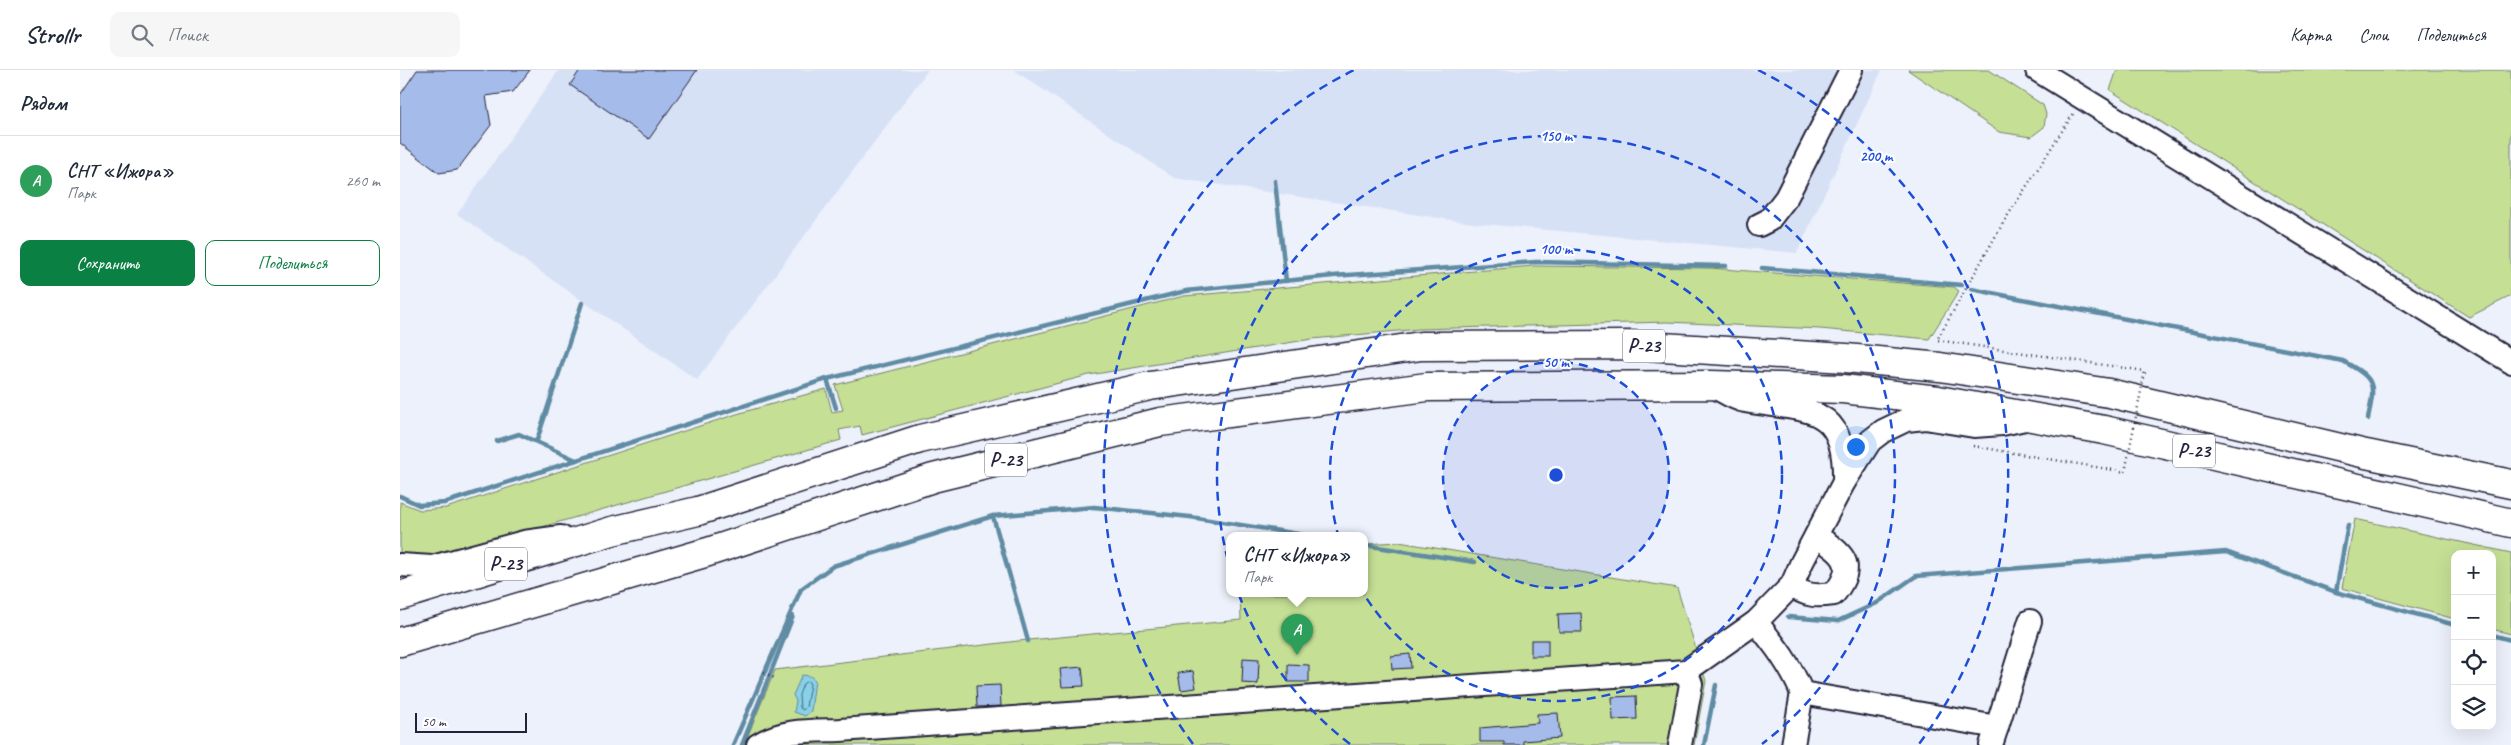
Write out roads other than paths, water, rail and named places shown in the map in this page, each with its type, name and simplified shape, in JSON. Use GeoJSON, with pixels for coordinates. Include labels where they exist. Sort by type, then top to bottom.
{"type":"FeatureCollection","features":[{"type":"Feature","properties":{"kind":"highway","name":"Р-23"},"geometry":{"type":"LineString","coordinates":[[400,596],[612,531],[698,511],[920,439],[1140,388],[1421,346],[1629,345],[1846,358],[1940,367],[2109,393],[2366,454],[2511,484]]}},
{"type":"Feature","properties":{"kind":"highway","name":"Р-23"},"geometry":{"type":"LineString","coordinates":[[400,642],[708,552],[933,478],[1160,422],[1427,387],[1711,386],[1843,389],[1938,400],[2104,430],[2354,489],[2511,523]]}},
{"type":"Feature","properties":{"kind":"street"},"geometry":{"type":"LineString","coordinates":[[1758,225],[1769,220],[1786,198],[1851,70]]}},
{"type":"Feature","properties":{"kind":"street"},"geometry":{"type":"LineString","coordinates":[[2037,70],[2511,362]]}},
{"type":"Feature","properties":{"kind":"street"},"geometry":{"type":"LineString","coordinates":[[1711,386],[1743,401],[1788,406],[1823,418],[1834,428],[1843,450],[1844,482]]}},
{"type":"Feature","properties":{"kind":"street"},"geometry":{"type":"LineString","coordinates":[[767,742],[796,731],[850,730],[1686,671],[1756,622],[1792,585],[1844,482],[1870,441],[1893,425],[1906,420],[1925,418],[1974,426],[2002,424],[2033,417]]}},
{"type":"Feature","properties":{"kind":"street"},"geometry":{"type":"LineString","coordinates":[[400,565],[432,567],[524,542],[612,531]]}},
{"type":"Feature","properties":{"kind":"street"},"geometry":{"type":"LineString","coordinates":[[1792,585],[1804,594],[1822,596],[1834,594],[1845,580],[1846,563],[1842,555],[1816,536]]}},
{"type":"Feature","properties":{"kind":"street"},"geometry":{"type":"LineString","coordinates":[[1802,693],[1994,736],[2030,621]]}},
{"type":"Feature","properties":{"kind":"street"},"geometry":{"type":"LineString","coordinates":[[1756,622],[1781,652],[1794,672],[1802,693],[1793,745]]}},
{"type":"Feature","properties":{"kind":"street"},"geometry":{"type":"LineString","coordinates":[[1680,745],[1691,684],[1686,671]]}},
{"type":"Feature","properties":{"kind":"water"},"geometry":{"type":"Polygon","coordinates":[[[802,675],[810,676],[815,680],[811,711],[805,716],[794,712],[796,701],[793,695],[802,675]]]}},
{"type":"Feature","properties":{"kind":"waterway"},"geometry":{"type":"LineString","coordinates":[[1275,181],[1286,281]]}},
{"type":"Feature","properties":{"kind":"waterway"},"geometry":{"type":"LineString","coordinates":[[400,496],[419,505],[444,503],[827,379],[1186,291],[1333,276],[1536,262],[1726,266]]}},
{"type":"Feature","properties":{"kind":"waterway"},"geometry":{"type":"LineString","coordinates":[[1762,268],[1962,285]]}},
{"type":"Feature","properties":{"kind":"waterway"},"geometry":{"type":"LineString","coordinates":[[1971,289],[2343,361],[2362,373],[2371,384],[2372,397],[2368,419]]}},
{"type":"Feature","properties":{"kind":"waterway"},"geometry":{"type":"LineString","coordinates":[[537,440],[582,303]]}},
{"type":"Feature","properties":{"kind":"waterway"},"geometry":{"type":"LineString","coordinates":[[827,379],[836,408]]}},
{"type":"Feature","properties":{"kind":"waterway"},"geometry":{"type":"LineString","coordinates":[[497,441],[519,434],[576,460]]}},
{"type":"Feature","properties":{"kind":"waterway"},"geometry":{"type":"LineString","coordinates":[[1028,641],[993,516],[1094,507],[1190,517],[1286,532]]}},
{"type":"Feature","properties":{"kind":"waterway"},"geometry":{"type":"LineString","coordinates":[[733,745],[801,589],[833,566],[993,516]]}},
{"type":"Feature","properties":{"kind":"waterway"},"geometry":{"type":"LineString","coordinates":[[2348,525],[2336,592],[2451,624]]}},
{"type":"Feature","properties":{"kind":"waterway"},"geometry":{"type":"LineString","coordinates":[[1368,546],[1475,562]]}},
{"type":"Feature","properties":{"kind":"waterway"},"geometry":{"type":"LineString","coordinates":[[1788,617],[1838,621],[1877,603],[1916,576],[2226,552],[2336,592]]}},
{"type":"Feature","properties":{"kind":"waterway"},"geometry":{"type":"LineString","coordinates":[[742,745],[793,616]]}},
{"type":"Feature","properties":{"kind":"waterway"},"geometry":{"type":"LineString","coordinates":[[2496,636],[2511,640]]}},
{"type":"Feature","properties":{"kind":"waterway"},"geometry":{"type":"LineString","coordinates":[[1704,745],[1716,685]]}},
{"type":"Feature","properties":{"kind":"place","name":"СНТ «Ижора»"},"geometry":{"type":"Point","coordinates":[1297,655]}}]}
